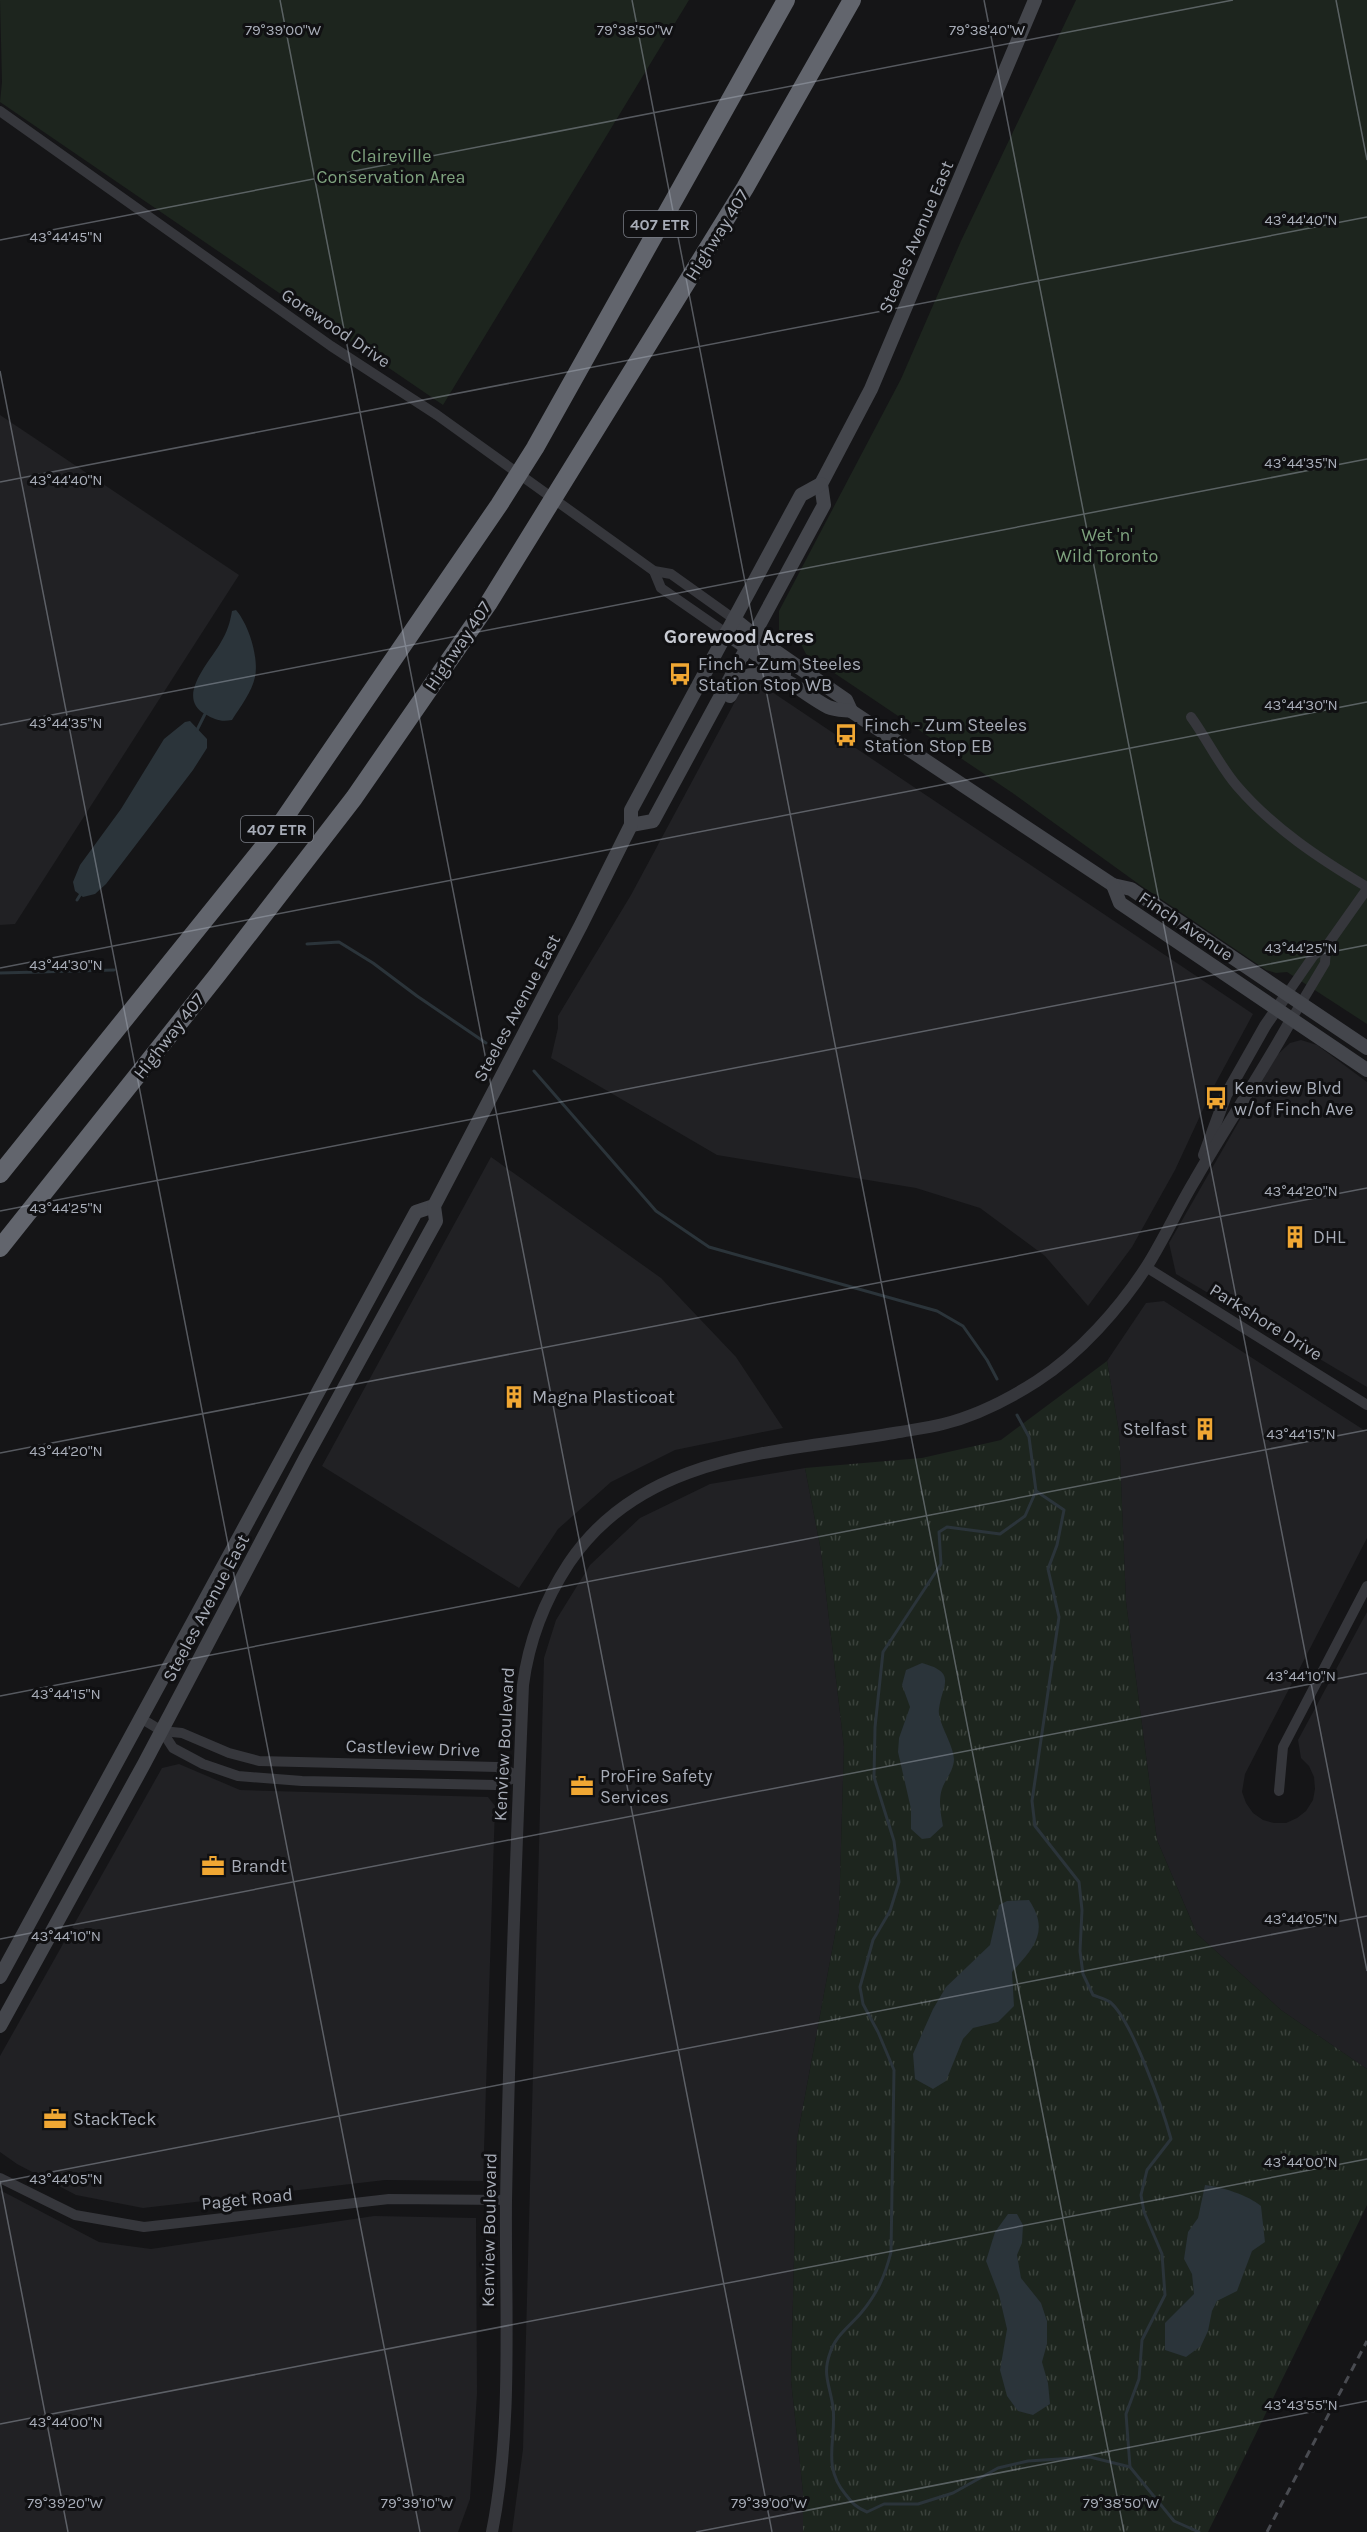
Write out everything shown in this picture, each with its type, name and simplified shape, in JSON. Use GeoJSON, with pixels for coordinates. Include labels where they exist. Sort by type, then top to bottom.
{"type":"FeatureCollection","features":[{"type":"Feature","properties":{"kind":"highway","name":"407 ETR"},"geometry":{"type":"LineString","coordinates":[[0,1174],[273,835],[498,505],[535,448],[786,0]]}},
{"type":"Feature","properties":{"kind":"highway","name":"Highway 407"},"geometry":{"type":"LineString","coordinates":[[0,1248],[211,984],[354,798],[488,604],[745,188],[852,0]]}},
{"type":"Feature","properties":{"kind":"main road","name":"Steeles Avenue East"},"geometry":{"type":"LineString","coordinates":[[0,2026],[162,1731],[306,1457],[436,1221],[434,1206],[581,925],[631,825],[632,810],[726,633],[801,495],[821,484],[871,389],[1035,0]]}},
{"type":"Feature","properties":{"kind":"main road","name":"Steeles Avenue East"},"geometry":{"type":"LineString","coordinates":[[631,825],[652,821],[705,726],[824,506],[821,484]]}},
{"type":"Feature","properties":{"kind":"main road","name":"Finch Avenue"},"geometry":{"type":"LineString","coordinates":[[734,619],[846,700],[845,710]]}},
{"type":"Feature","properties":{"kind":"main road","name":"Finch Avenue"},"geometry":{"type":"LineString","coordinates":[[726,633],[1113,885],[1131,889],[1367,1048]]}},
{"type":"Feature","properties":{"kind":"main road"},"geometry":{"type":"LineString","coordinates":[[705,726],[719,716],[738,683],[760,674],[774,674],[830,708],[845,710]]}},
{"type":"Feature","properties":{"kind":"main road","name":"Finch Avenue"},"geometry":{"type":"LineString","coordinates":[[1113,885],[1120,903],[1367,1070]]}},
{"type":"Feature","properties":{"kind":"main road","name":"Steeles Avenue East"},"geometry":{"type":"LineString","coordinates":[[0,1977],[416,1212],[434,1206]]}},
{"type":"Feature","properties":{"kind":"street","name":"Gorewood Drive"},"geometry":{"type":"LineString","coordinates":[[0,111],[331,346],[436,415],[654,571],[671,574],[734,619]]}},
{"type":"Feature","properties":{"kind":"street","name":"Gorewood Drive"},"geometry":{"type":"LineString","coordinates":[[654,571],[661,588],[726,633]]}},
{"type":"Feature","properties":{"kind":"street"},"geometry":{"type":"LineString","coordinates":[[1191,717],[1236,785],[1244,793],[1286,833],[1325,862],[1367,888],[1326,947],[1314,955],[1287,994]]}},
{"type":"Feature","properties":{"kind":"street"},"geometry":{"type":"LineString","coordinates":[[1291,1020],[1324,963],[1326,947]]}},
{"type":"Feature","properties":{"kind":"street","name":"Kenview Boulevard"},"geometry":{"type":"LineString","coordinates":[[1195,1179],[1226,1095],[1287,994]]}},
{"type":"Feature","properties":{"kind":"street","name":"Kenview Boulevard"},"geometry":{"type":"LineString","coordinates":[[492,2532],[498,2499],[504,2403],[506,2200],[523,1684],[527,1653],[535,1626],[552,1589],[592,1532],[623,1506],[662,1482],[685,1472],[756,1454],[943,1424],[994,1405],[1037,1381],[1073,1354],[1120,1302],[1146,1267],[1195,1179],[1291,1020]]}},
{"type":"Feature","properties":{"kind":"street","name":"Parkshore Drive"},"geometry":{"type":"LineString","coordinates":[[1146,1267],[1367,1405]]}},
{"type":"Feature","properties":{"kind":"street"},"geometry":{"type":"LineString","coordinates":[[1279,1791],[1282,1747],[1367,1586]]}},
{"type":"Feature","properties":{"kind":"street","name":"Castleview Drive"},"geometry":{"type":"LineString","coordinates":[[142,1719],[162,1731],[182,1733],[230,1753],[259,1761],[497,1767],[519,1776]]}},
{"type":"Feature","properties":{"kind":"street","name":"Castleview Drive"},"geometry":{"type":"LineString","coordinates":[[162,1731],[172,1748],[203,1764],[238,1776],[302,1781],[496,1785],[519,1776]]}},
{"type":"Feature","properties":{"kind":"street"},"geometry":{"type":"LineString","coordinates":[[302,1761],[302,1781]]}},
{"type":"Feature","properties":{"kind":"street","name":"Paget Road"},"geometry":{"type":"LineString","coordinates":[[0,2178],[75,2216],[144,2227],[389,2199],[506,2200]]}},
{"type":"Feature","properties":{"kind":"shaded area"},"geometry":{"type":"Polygon","coordinates":[[[0,415],[239,575],[15,924],[0,925],[0,415]]]}},
{"type":"Feature","properties":{"kind":"shaded area"},"geometry":{"type":"Polygon","coordinates":[[[236,610],[252,642],[256,661],[255,677],[249,694],[232,720],[221,721],[205,714],[197,707],[193,698],[194,689],[203,669],[225,635],[232,611],[236,610]]]}},
{"type":"Feature","properties":{"kind":"shaded area"},"geometry":{"type":"Polygon","coordinates":[[[760,684],[1253,1014],[1213,1088],[1175,1170],[1132,1247],[1088,1306],[1045,1256],[980,1208],[916,1188],[717,1155],[551,1058],[558,1028],[558,1016],[631,895],[739,694],[751,686],[760,684]]]}},
{"type":"Feature","properties":{"kind":"shaded area"},"geometry":{"type":"Polygon","coordinates":[[[190,721],[207,739],[207,748],[193,770],[106,884],[95,894],[83,897],[75,891],[73,882],[80,865],[121,809],[164,739],[185,722],[190,721]]]}},
{"type":"Feature","properties":{"kind":"shaded area"},"geometry":{"type":"Polygon","coordinates":[[[1301,1040],[1317,1045],[1367,1082],[1367,1387],[1176,1274],[1169,1243],[1277,1055],[1290,1043],[1301,1040]]]}},
{"type":"Feature","properties":{"kind":"shaded area"},"geometry":{"type":"Polygon","coordinates":[[[491,1157],[661,1278],[736,1357],[783,1428],[675,1450],[611,1482],[558,1529],[519,1588],[322,1466],[491,1157]]]}},
{"type":"Feature","properties":{"kind":"shaded area"},"geometry":{"type":"Polygon","coordinates":[[[1164,1301],[1367,1432],[1367,1538],[1245,1774],[1242,1792],[1253,1813],[1263,1820],[1286,1823],[1306,1811],[1313,1800],[1314,1777],[1309,1766],[1301,1758],[1298,1740],[1367,1612],[1367,2069],[1281,2010],[1197,1934],[1157,1840],[1126,1602],[1119,1432],[1107,1361],[1146,1303],[1164,1301]]]}},
{"type":"Feature","properties":{"kind":"shaded area"},"geometry":{"type":"Polygon","coordinates":[[[805,1468],[821,1551],[844,1747],[839,1913],[797,2139],[791,2380],[803,2492],[803,2532],[512,2532],[523,2449],[544,1658],[556,1620],[590,1565],[640,1518],[710,1484],[805,1468]]]}},
{"type":"Feature","properties":{"kind":"shaded area"},"geometry":{"type":"Polygon","coordinates":[[[922,1663],[944,1675],[939,1714],[954,1759],[953,1767],[943,1785],[941,1794],[940,1808],[943,1826],[930,1838],[922,1839],[911,1829],[911,1809],[898,1752],[899,1738],[910,1707],[902,1685],[906,1670],[922,1663]]]}},
{"type":"Feature","properties":{"kind":"shaded area"},"geometry":{"type":"Polygon","coordinates":[[[179,1764],[240,1790],[488,1797],[495,1806],[483,2181],[385,2180],[143,2208],[76,2195],[17,2164],[0,2152],[0,2056],[162,1768],[179,1764]]]}},
{"type":"Feature","properties":{"kind":"shaded area"},"geometry":{"type":"Polygon","coordinates":[[[1029,1900],[1035,1911],[1039,1930],[1033,1947],[1012,1972],[1014,2006],[998,2022],[973,2028],[963,2039],[946,2081],[933,2089],[915,2079],[913,2054],[933,2009],[946,1987],[990,1945],[999,1905],[1007,1901],[1029,1900]]]}},
{"type":"Feature","properties":{"kind":"shaded area"},"geometry":{"type":"Polygon","coordinates":[[[1205,2185],[1235,2192],[1261,2206],[1265,2242],[1252,2251],[1237,2291],[1217,2301],[1201,2346],[1186,2357],[1165,2350],[1165,2323],[1194,2294],[1192,2274],[1184,2259],[1188,2232],[1198,2218],[1205,2185]]]}},
{"type":"Feature","properties":{"kind":"shaded area"},"geometry":{"type":"Polygon","coordinates":[[[0,2190],[99,2242],[151,2249],[374,2216],[476,2218],[477,2394],[470,2499],[458,2532],[0,2532],[0,2190]]]}},
{"type":"Feature","properties":{"kind":"shaded area"},"geometry":{"type":"Polygon","coordinates":[[[1008,2214],[1017,2214],[1023,2225],[1022,2243],[1017,2255],[1021,2278],[1041,2303],[1047,2321],[1047,2344],[1042,2362],[1048,2383],[1050,2404],[1033,2415],[1018,2411],[1007,2396],[1000,2370],[1007,2329],[999,2295],[986,2261],[995,2232],[1008,2214]]]}},
{"type":"Feature","properties":{"kind":"green space","name":"Claireville Conservation Area"},"geometry":{"type":"Polygon","coordinates":[[[0,0],[689,0],[443,405],[0,102],[2,82],[0,0]]]}},
{"type":"Feature","properties":{"kind":"green space","name":"Wet 'n' Wild Toronto"},"geometry":{"type":"Polygon","coordinates":[[[1076,0],[1367,0],[1367,1024],[1287,972],[1276,973],[1266,970],[1140,885],[1014,794],[806,654],[801,644],[779,630],[779,611],[901,379],[961,241],[1076,0]]]}},
{"type":"Feature","properties":{"kind":"green space"},"geometry":{"type":"Polygon","coordinates":[[[1107,1361],[1119,1432],[1126,1602],[1157,1840],[1197,1934],[1281,2010],[1367,2069],[1367,2205],[1208,2532],[803,2532],[803,2492],[791,2380],[797,2139],[839,1913],[844,1747],[821,1551],[805,1468],[922,1458],[1001,1440],[1107,1361]]]}},
{"type":"Feature","properties":{"kind":"waterway"},"geometry":{"type":"LineString","coordinates":[[197,730],[206,712]]}},
{"type":"Feature","properties":{"kind":"waterway"},"geometry":{"type":"LineString","coordinates":[[77,900],[82,892]]}},
{"type":"Feature","properties":{"kind":"waterway"},"geometry":{"type":"LineString","coordinates":[[307,944],[339,942],[373,963],[486,1043]]}},
{"type":"Feature","properties":{"kind":"waterway"},"geometry":{"type":"LineString","coordinates":[[0,973],[114,970]]}},
{"type":"Feature","properties":{"kind":"waterway"},"geometry":{"type":"LineString","coordinates":[[534,1071],[656,1211],[709,1247],[937,1311],[963,1326],[987,1360],[997,1379]]}},
{"type":"Feature","properties":{"kind":"waterway"},"geometry":{"type":"LineString","coordinates":[[1017,1415],[1029,1437],[1036,1491],[1025,1516],[1000,1534],[947,1527],[939,1532],[941,1564],[883,1652],[875,1727],[874,1777],[894,1841],[899,1882],[890,1911],[873,1940],[860,1987],[863,2004],[894,2070],[891,2252],[876,2292],[867,2306],[835,2341],[828,2361],[827,2374],[834,2419],[832,2463],[838,2484],[855,2505],[867,2512],[884,2504],[918,2504],[953,2493],[998,2468],[1028,2461],[1090,2457],[1130,2467],[1174,2521],[1199,2532]]}},
{"type":"Feature","properties":{"kind":"waterway"},"geometry":{"type":"LineString","coordinates":[[1036,1491],[1064,1510],[1057,1545],[1048,1569],[1059,1617],[1032,1801],[1035,1826],[1079,1882],[1082,1910],[1080,1951],[1083,1974],[1093,1995],[1110,2002],[1128,2027],[1154,2088],[1171,2139],[1147,2170],[1141,2195],[1144,2212],[1162,2254],[1165,2295],[1142,2340],[1139,2379],[1126,2414],[1130,2467]]}},
{"type":"Feature","properties":{"kind":"railway"},"geometry":{"type":"LineString","coordinates":[[1267,2532],[1367,2341]]}},
{"type":"Feature","properties":{"kind":"place","name":"Finch - Zum Steeles Station Stop WB"},"geometry":{"type":"Point","coordinates":[680,674]}},
{"type":"Feature","properties":{"kind":"place","name":"Finch - Zum Steeles Station Stop EB"},"geometry":{"type":"Point","coordinates":[846,735]}},
{"type":"Feature","properties":{"kind":"place","name":"Kenview Blvd w/of Finch Ave"},"geometry":{"type":"Point","coordinates":[1216,1098]}},
{"type":"Feature","properties":{"kind":"place","name":"DHL"},"geometry":{"type":"Point","coordinates":[1295,1237]}},
{"type":"Feature","properties":{"kind":"place","name":"Magna Plasticoat"},"geometry":{"type":"Point","coordinates":[514,1397]}},
{"type":"Feature","properties":{"kind":"place","name":"Stelfast"},"geometry":{"type":"Point","coordinates":[1205,1429]}},
{"type":"Feature","properties":{"kind":"place","name":"ProFire Safety Services"},"geometry":{"type":"Point","coordinates":[582,1786]}},
{"type":"Feature","properties":{"kind":"place","name":"Brandt"},"geometry":{"type":"Point","coordinates":[213,1866]}},
{"type":"Feature","properties":{"kind":"place","name":"StackTeck"},"geometry":{"type":"Point","coordinates":[55,2119]}},
{"type":"Feature","properties":{"kind":"district","name":"Gorewood Acres"},"geometry":{"type":"Point","coordinates":[739,636]}}]}
